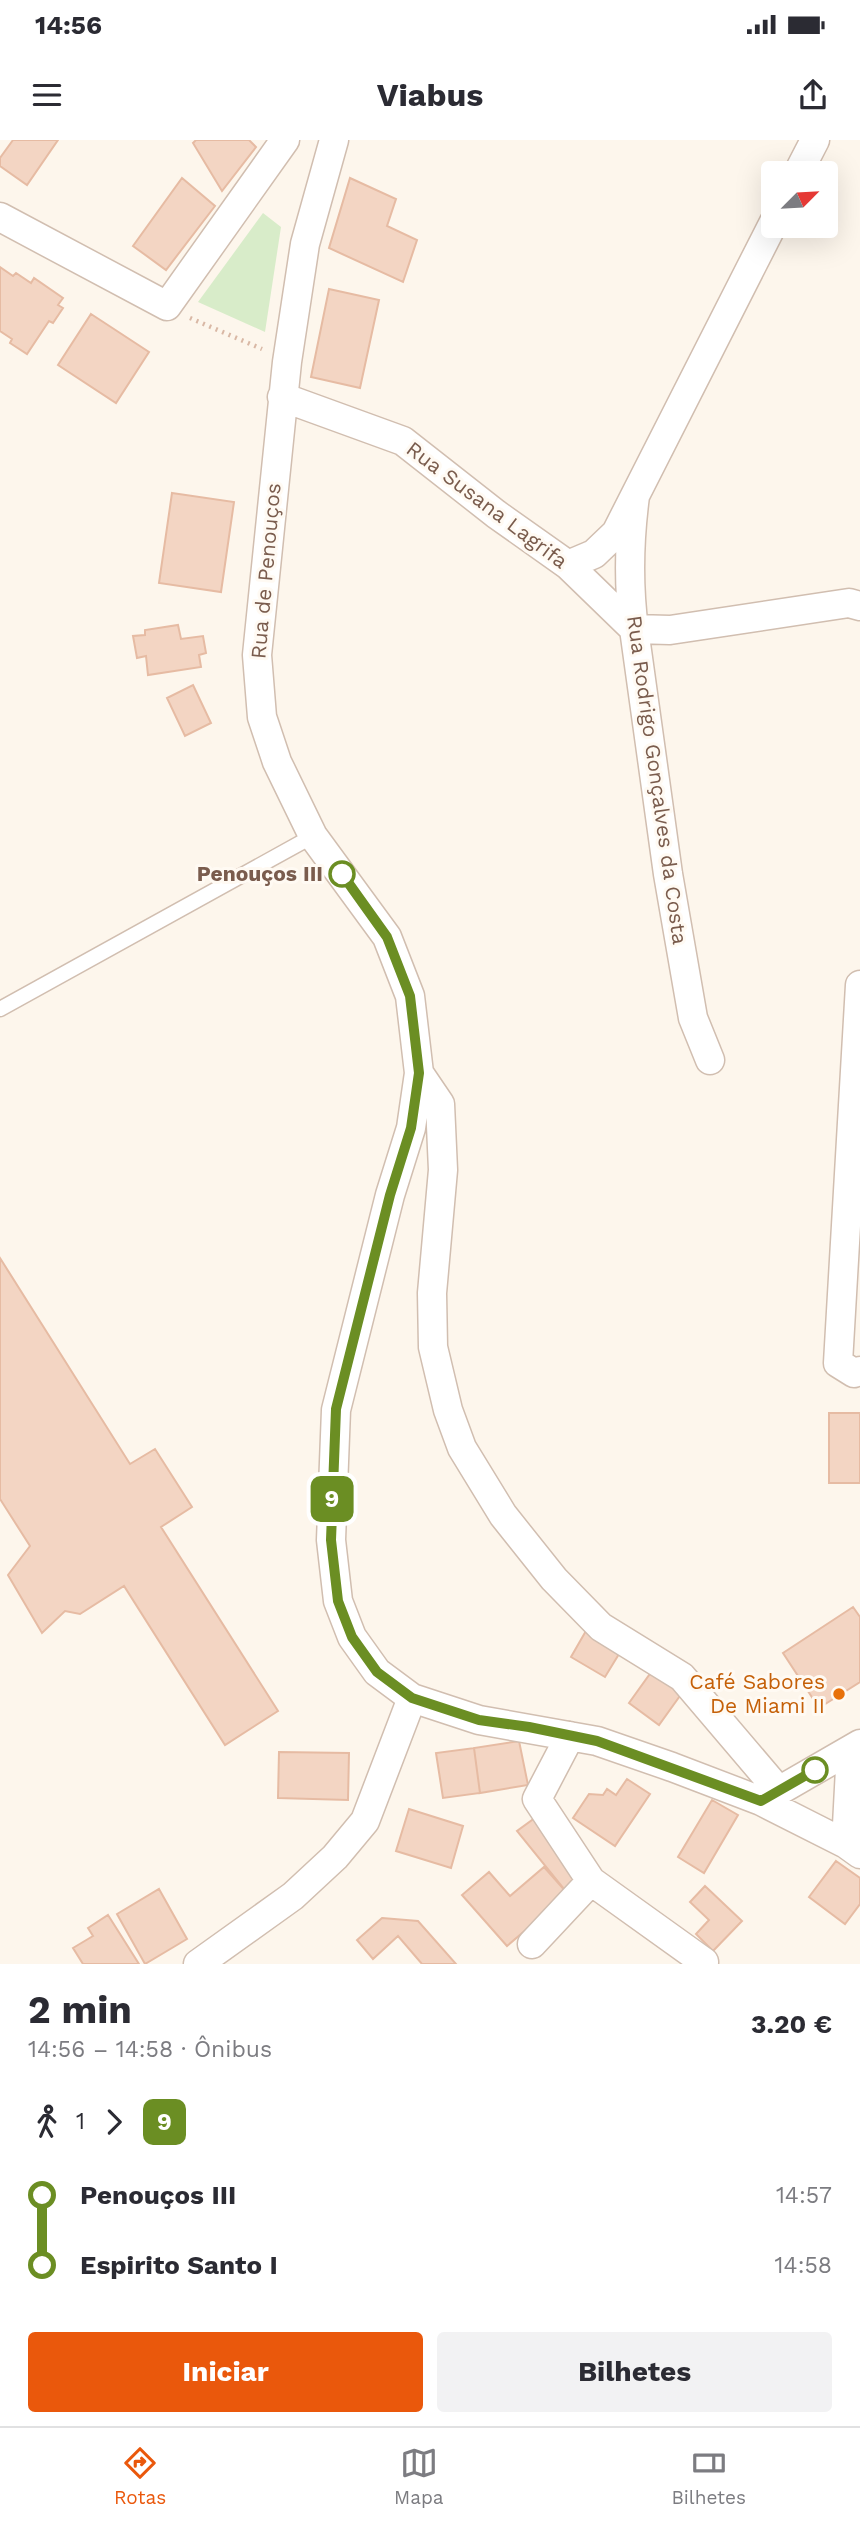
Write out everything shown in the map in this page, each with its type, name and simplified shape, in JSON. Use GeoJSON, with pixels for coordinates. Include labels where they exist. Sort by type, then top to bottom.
{"type":"FeatureCollection","features":[{"type":"Feature","properties":{"kind":"street"},"geometry":{"type":"LineString","coordinates":[[0,217],[167,306],[285,140]]}},
{"type":"Feature","properties":{"kind":"street","name":"Rua de Penouços"},"geometry":{"type":"LineString","coordinates":[[334,140],[305,244],[282,397],[257,655],[262,717],[277,762],[313,836],[387,937],[410,996],[419,1073],[411,1128],[390,1195],[336,1409],[331,1540],[338,1601],[352,1637],[377,1672],[412,1698],[479,1720],[597,1741],[770,1796],[853,1849]]}},
{"type":"Feature","properties":{"kind":"street"},"geometry":{"type":"LineString","coordinates":[[804,161],[815,140]]}},
{"type":"Feature","properties":{"kind":"street","name":"Rua Rodrigo Gonçalves da Costa"},"geometry":{"type":"LineString","coordinates":[[568,565],[594,554],[616,533],[766,238]]}},
{"type":"Feature","properties":{"kind":"street","name":"Rua Susana Lagrifa"},"geometry":{"type":"LineString","coordinates":[[282,397],[403,441],[496,514],[568,565],[634,629]]}},
{"type":"Feature","properties":{"kind":"street","name":"Rua Rodrigo Gonçalves da Costa"},"geometry":{"type":"LineString","coordinates":[[635,496],[629,542],[629,593],[668,874],[693,1018],[710,1060]]}},
{"type":"Feature","properties":{"kind":"street"},"geometry":{"type":"LineString","coordinates":[[634,629],[670,630],[849,603],[860,606]]}},
{"type":"Feature","properties":{"kind":"street"},"geometry":{"type":"LineString","coordinates":[[849,1367],[860,985]]}},
{"type":"Feature","properties":{"kind":"street"},"geometry":{"type":"LineString","coordinates":[[419,1073],[440,1104],[443,1170],[432,1293],[433,1347],[448,1410],[462,1448],[503,1515],[554,1579],[601,1627],[682,1677],[770,1796],[855,1747]]}},
{"type":"Feature","properties":{"kind":"street"},"geometry":{"type":"LineString","coordinates":[[198,1964],[293,1896],[335,1857],[365,1821],[412,1698]]}},
{"type":"Feature","properties":{"kind":"street"},"geometry":{"type":"LineString","coordinates":[[570,1736],[537,1799],[591,1881],[704,1962]]}},
{"type":"Feature","properties":{"kind":"street"},"geometry":{"type":"LineString","coordinates":[[853,1849],[855,1747]]}},
{"type":"Feature","properties":{"kind":"street"},"geometry":{"type":"LineString","coordinates":[[532,1944],[591,1881]]}},
{"type":"Feature","properties":{"kind":"lane"},"geometry":{"type":"LineString","coordinates":[[0,1009],[313,836]]}},
{"type":"Feature","properties":{"kind":"path"},"geometry":{"type":"LineString","coordinates":[[189,317],[269,352]]}},
{"type":"Feature","properties":{"kind":"green space"},"geometry":{"type":"Polygon","coordinates":[[[263,213],[281,227],[265,332],[198,302],[263,213]]]}},
{"type":"Feature","properties":{"kind":"building"},"geometry":{"type":"Polygon","coordinates":[[[13,140],[58,140],[27,185],[0,166],[0,158],[13,140]]]}},
{"type":"Feature","properties":{"kind":"building"},"geometry":{"type":"Polygon","coordinates":[[[196,140],[249,140],[256,147],[222,191],[193,143],[196,140]]]}},
{"type":"Feature","properties":{"kind":"building"},"geometry":{"type":"Polygon","coordinates":[[[182,178],[215,206],[166,270],[133,246],[182,178]]]}},
{"type":"Feature","properties":{"kind":"building"},"geometry":{"type":"Polygon","coordinates":[[[350,178],[396,199],[387,226],[417,240],[403,282],[329,248],[350,178]]]}},
{"type":"Feature","properties":{"kind":"building"},"geometry":{"type":"Polygon","coordinates":[[[0,267],[31,283],[34,278],[63,298],[58,305],[63,308],[53,323],[49,321],[27,354],[10,343],[12,339],[0,331],[0,267]]]}},
{"type":"Feature","properties":{"kind":"building"},"geometry":{"type":"Polygon","coordinates":[[[329,289],[379,300],[360,388],[311,377],[329,289]]]}},
{"type":"Feature","properties":{"kind":"building"},"geometry":{"type":"Polygon","coordinates":[[[91,314],[149,352],[116,403],[58,365],[91,314]]]}},
{"type":"Feature","properties":{"kind":"building"},"geometry":{"type":"Polygon","coordinates":[[[172,493],[234,502],[221,592],[159,583],[172,493]]]}},
{"type":"Feature","properties":{"kind":"building"},"geometry":{"type":"Polygon","coordinates":[[[178,625],[181,639],[203,636],[206,653],[199,655],[201,667],[148,675],[146,656],[137,658],[133,636],[145,635],[145,630],[178,625]]]}},
{"type":"Feature","properties":{"kind":"building"},"geometry":{"type":"Polygon","coordinates":[[[193,685],[211,723],[185,736],[167,698],[193,685]]]}},
{"type":"Feature","properties":{"kind":"building"},"geometry":{"type":"Polygon","coordinates":[[[0,1258],[130,1464],[155,1449],[192,1507],[161,1527],[278,1711],[225,1745],[124,1586],[80,1614],[65,1611],[42,1633],[8,1575],[30,1546],[0,1499],[0,1258]]]}},
{"type":"Feature","properties":{"kind":"building"},"geometry":{"type":"Polygon","coordinates":[[[829,1413],[860,1413],[860,1483],[829,1483],[829,1413]]]}},
{"type":"Feature","properties":{"kind":"building"},"geometry":{"type":"Polygon","coordinates":[[[853,1607],[860,1617],[860,1682],[819,1708],[783,1653],[853,1607]]]}},
{"type":"Feature","properties":{"kind":"building"},"geometry":{"type":"Polygon","coordinates":[[[587,1629],[622,1649],[605,1677],[571,1657],[587,1629]]]}},
{"type":"Feature","properties":{"kind":"building"},"geometry":{"type":"Polygon","coordinates":[[[652,1671],[682,1693],[659,1725],[629,1703],[652,1671]]]}},
{"type":"Feature","properties":{"kind":"building"},"geometry":{"type":"Polygon","coordinates":[[[519,1741],[528,1785],[480,1793],[474,1748],[519,1741]]]}},
{"type":"Feature","properties":{"kind":"building"},"geometry":{"type":"Polygon","coordinates":[[[474,1748],[480,1793],[443,1798],[436,1753],[474,1748]]]}},
{"type":"Feature","properties":{"kind":"building"},"geometry":{"type":"Polygon","coordinates":[[[279,1752],[349,1753],[348,1800],[278,1798],[279,1752]]]}},
{"type":"Feature","properties":{"kind":"building"},"geometry":{"type":"Polygon","coordinates":[[[627,1779],[650,1794],[615,1846],[573,1818],[589,1794],[603,1795],[607,1789],[616,1795],[627,1779]]]}},
{"type":"Feature","properties":{"kind":"building"},"geometry":{"type":"Polygon","coordinates":[[[712,1800],[738,1815],[704,1873],[678,1857],[712,1800]]]}},
{"type":"Feature","properties":{"kind":"building"},"geometry":{"type":"Polygon","coordinates":[[[409,1809],[463,1826],[451,1868],[396,1851],[409,1809]]]}},
{"type":"Feature","properties":{"kind":"building"},"geometry":{"type":"Polygon","coordinates":[[[539,1815],[584,1878],[568,1894],[517,1831],[539,1815]]]}},
{"type":"Feature","properties":{"kind":"building"},"geometry":{"type":"Polygon","coordinates":[[[836,1861],[860,1878],[860,1904],[845,1924],[809,1897],[836,1861]]]}},
{"type":"Feature","properties":{"kind":"building"},"geometry":{"type":"Polygon","coordinates":[[[544,1867],[568,1894],[507,1946],[462,1895],[489,1872],[510,1896],[544,1867]]]}},
{"type":"Feature","properties":{"kind":"building"},"geometry":{"type":"Polygon","coordinates":[[[705,1886],[742,1921],[713,1951],[696,1934],[709,1920],[690,1902],[705,1886]]]}},
{"type":"Feature","properties":{"kind":"building"},"geometry":{"type":"Polygon","coordinates":[[[159,1889],[187,1939],[145,1964],[117,1914],[159,1889]]]}},
{"type":"Feature","properties":{"kind":"building"},"geometry":{"type":"Polygon","coordinates":[[[108,1915],[139,1964],[83,1964],[73,1948],[93,1936],[88,1928],[108,1915]]]}},
{"type":"Feature","properties":{"kind":"building"},"geometry":{"type":"Polygon","coordinates":[[[382,1918],[418,1921],[456,1964],[422,1964],[398,1936],[373,1959],[357,1940],[382,1918]]]}},
{"type":"Feature","properties":{"kind":"bus line","name":"9"},"geometry":{"type":"LineString","coordinates":[[342,874],[387,937],[410,996],[419,1073],[411,1128],[390,1195],[336,1409],[331,1540],[338,1601],[352,1637],[377,1672],[412,1698],[479,1720],[597,1741],[761,1801],[815,1770]]}},
{"type":"Feature","properties":{"kind":"place","name":"Penouços III"},"geometry":{"type":"Point","coordinates":[342,874]}},
{"type":"Feature","properties":{"kind":"place","name":"Café Sabores De Miami II"},"geometry":{"type":"Point","coordinates":[839,1694]}}]}
